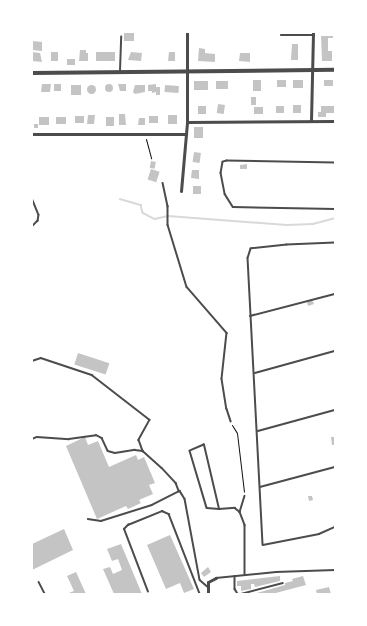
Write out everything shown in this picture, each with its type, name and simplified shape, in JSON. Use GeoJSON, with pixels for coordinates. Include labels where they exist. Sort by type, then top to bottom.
{"type":"FeatureCollection","features":[{"type":"Feature","properties":{"kind":"street"},"geometry":{"type":"LineString","coordinates":[[181,191],[187,122],[187,32]]}},
{"type":"Feature","properties":{"kind":"street"},"geometry":{"type":"LineString","coordinates":[[311,121],[313,33]]}},
{"type":"Feature","properties":{"kind":"street"},"geometry":{"type":"LineString","coordinates":[[32,73],[335,70]]}},
{"type":"Feature","properties":{"kind":"street"},"geometry":{"type":"LineString","coordinates":[[187,122],[335,121]]}},
{"type":"Feature","properties":{"kind":"street"},"geometry":{"type":"LineString","coordinates":[[32,134],[186,134]]}},
{"type":"Feature","properties":{"kind":"street"},"geometry":{"type":"LineString","coordinates":[[208,594],[208,582],[216,578]]}},
{"type":"Feature","properties":{"kind":"lane"},"geometry":{"type":"LineString","coordinates":[[281,35],[313,33]]}},
{"type":"Feature","properties":{"kind":"lane"},"geometry":{"type":"LineString","coordinates":[[120,73],[121,37]]}},
{"type":"Feature","properties":{"kind":"lane"},"geometry":{"type":"LineString","coordinates":[[335,163],[227,161],[223,162],[221,173],[225,194],[233,207],[335,210]]}},
{"type":"Feature","properties":{"kind":"lane"},"geometry":{"type":"LineString","coordinates":[[163,183],[168,206],[168,225],[187,287],[227,333],[222,379],[227,409],[231,421]]}},
{"type":"Feature","properties":{"kind":"lane"},"geometry":{"type":"LineString","coordinates":[[32,198],[39,214],[38,222],[32,227]]}},
{"type":"Feature","properties":{"kind":"lane"},"geometry":{"type":"LineString","coordinates":[[335,243],[288,245],[251,249],[248,258],[250,316],[255,373],[259,487],[264,545],[319,534],[335,527]]}},
{"type":"Feature","properties":{"kind":"lane"},"geometry":{"type":"LineString","coordinates":[[250,316],[335,294]]}},
{"type":"Feature","properties":{"kind":"lane"},"geometry":{"type":"LineString","coordinates":[[255,373],[335,351]]}},
{"type":"Feature","properties":{"kind":"lane"},"geometry":{"type":"LineString","coordinates":[[32,361],[41,358],[92,375],[150,420],[139,440],[143,451],[176,483],[185,499],[200,580],[208,587]]}},
{"type":"Feature","properties":{"kind":"lane"},"geometry":{"type":"LineString","coordinates":[[257,431],[335,410]]}},
{"type":"Feature","properties":{"kind":"lane"},"geometry":{"type":"LineString","coordinates":[[32,440],[37,437],[69,439],[96,435],[102,438],[108,451],[115,453],[135,450],[143,451]]}},
{"type":"Feature","properties":{"kind":"lane"},"geometry":{"type":"LineString","coordinates":[[220,509],[204,444],[190,451],[207,508],[220,509],[235,508],[240,512],[245,525],[245,575]]}},
{"type":"Feature","properties":{"kind":"lane"},"geometry":{"type":"LineString","coordinates":[[259,487],[335,467]]}},
{"type":"Feature","properties":{"kind":"lane"},"geometry":{"type":"LineString","coordinates":[[88,519],[101,521],[152,505],[180,492]]}},
{"type":"Feature","properties":{"kind":"lane"},"geometry":{"type":"LineString","coordinates":[[240,512],[245,496]]}},
{"type":"Feature","properties":{"kind":"lane"},"geometry":{"type":"LineString","coordinates":[[148,592],[124,530],[128,525],[162,510],[169,514],[200,594]]}},
{"type":"Feature","properties":{"kind":"lane"},"geometry":{"type":"LineString","coordinates":[[216,578],[276,572],[335,570]]}},
{"type":"Feature","properties":{"kind":"lane"},"geometry":{"type":"LineString","coordinates":[[235,576],[235,589],[238,594],[283,583]]}},
{"type":"Feature","properties":{"kind":"lane"},"geometry":{"type":"LineString","coordinates":[[39,582],[45,594]]}},
{"type":"Feature","properties":{"kind":"path"},"geometry":{"type":"LineString","coordinates":[[145,133],[151,158]]}},
{"type":"Feature","properties":{"kind":"path"},"geometry":{"type":"LineString","coordinates":[[231,421],[237,432],[245,496]]}},
{"type":"Feature","properties":{"kind":"building"},"geometry":{"type":"Polygon","coordinates":[[[124,32],[134,32],[134,41],[124,41],[124,32]]]}},
{"type":"Feature","properties":{"kind":"building"},"geometry":{"type":"Polygon","coordinates":[[[321,36],[333,36],[333,38],[328,38],[328,51],[332,51],[332,61],[322,61],[321,36]]]}},
{"type":"Feature","properties":{"kind":"building"},"geometry":{"type":"Polygon","coordinates":[[[32,41],[42,42],[42,51],[32,50],[32,41]]]}},
{"type":"Feature","properties":{"kind":"building"},"geometry":{"type":"Polygon","coordinates":[[[292,44],[298,44],[298,60],[291,60],[292,44]]]}},
{"type":"Feature","properties":{"kind":"building"},"geometry":{"type":"Polygon","coordinates":[[[199,48],[205,49],[205,53],[215,54],[215,62],[198,61],[199,48]]]}},
{"type":"Feature","properties":{"kind":"building"},"geometry":{"type":"Polygon","coordinates":[[[80,50],[86,50],[86,53],[88,53],[88,61],[79,61],[80,50]]]}},
{"type":"Feature","properties":{"kind":"building"},"geometry":{"type":"Polygon","coordinates":[[[32,52],[40,53],[42,62],[32,61],[32,52]]]}},
{"type":"Feature","properties":{"kind":"building"},"geometry":{"type":"Polygon","coordinates":[[[51,52],[58,52],[58,61],[51,61],[51,52]]]}},
{"type":"Feature","properties":{"kind":"building"},"geometry":{"type":"Polygon","coordinates":[[[96,52],[115,52],[115,61],[96,61],[96,52]]]}},
{"type":"Feature","properties":{"kind":"building"},"geometry":{"type":"Polygon","coordinates":[[[131,52],[142,53],[141,61],[128,60],[131,52]]]}},
{"type":"Feature","properties":{"kind":"building"},"geometry":{"type":"Polygon","coordinates":[[[169,52],[175,52],[175,61],[168,61],[169,52]]]}},
{"type":"Feature","properties":{"kind":"building"},"geometry":{"type":"Polygon","coordinates":[[[240,53],[250,53],[250,62],[239,61],[240,53]]]}},
{"type":"Feature","properties":{"kind":"building"},"geometry":{"type":"Polygon","coordinates":[[[67,59],[75,59],[75,65],[67,65],[67,59]]]}},
{"type":"Feature","properties":{"kind":"building"},"geometry":{"type":"Polygon","coordinates":[[[253,80],[261,80],[261,91],[253,91],[253,80]]]}},
{"type":"Feature","properties":{"kind":"building"},"geometry":{"type":"Polygon","coordinates":[[[277,80],[286,80],[286,87],[277,87],[277,80]]]}},
{"type":"Feature","properties":{"kind":"building"},"geometry":{"type":"Polygon","coordinates":[[[293,80],[303,80],[303,88],[293,88],[293,80]]]}},
{"type":"Feature","properties":{"kind":"building"},"geometry":{"type":"Polygon","coordinates":[[[324,80],[333,80],[333,86],[324,86],[324,80]]]}},
{"type":"Feature","properties":{"kind":"building"},"geometry":{"type":"Polygon","coordinates":[[[194,81],[208,81],[208,90],[194,90],[194,81]]]}},
{"type":"Feature","properties":{"kind":"building"},"geometry":{"type":"Polygon","coordinates":[[[216,81],[228,81],[228,89],[216,89],[216,81]]]}},
{"type":"Feature","properties":{"kind":"building"},"geometry":{"type":"Polygon","coordinates":[[[42,84],[51,84],[50,92],[41,92],[42,84]]]}},
{"type":"Feature","properties":{"kind":"building"},"geometry":{"type":"Polygon","coordinates":[[[54,84],[61,84],[61,91],[54,91],[54,84]]]}},
{"type":"Feature","properties":{"kind":"building"},"geometry":{"type":"Polygon","coordinates":[[[107,84],[111,84],[113,88],[111,92],[107,92],[105,90],[105,86],[107,84]]]}},
{"type":"Feature","properties":{"kind":"building"},"geometry":{"type":"Polygon","coordinates":[[[118,84],[126,84],[126,91],[120,91],[118,84]]]}},
{"type":"Feature","properties":{"kind":"building"},"geometry":{"type":"Polygon","coordinates":[[[156,84],[156,87],[160,87],[160,95],[156,95],[156,92],[152,93],[152,91],[148,91],[148,85],[156,84]]]}},
{"type":"Feature","properties":{"kind":"building"},"geometry":{"type":"Polygon","coordinates":[[[71,85],[81,85],[81,95],[71,95],[71,85]]]}},
{"type":"Feature","properties":{"kind":"building"},"geometry":{"type":"Polygon","coordinates":[[[89,85],[93,85],[95,89],[93,93],[89,93],[87,91],[87,87],[89,85]]]}},
{"type":"Feature","properties":{"kind":"building"},"geometry":{"type":"Polygon","coordinates":[[[135,85],[145,85],[145,92],[135,94],[133,92],[135,85]]]}},
{"type":"Feature","properties":{"kind":"building"},"geometry":{"type":"Polygon","coordinates":[[[165,85],[179,86],[178,93],[165,92],[165,85]]]}},
{"type":"Feature","properties":{"kind":"building"},"geometry":{"type":"Polygon","coordinates":[[[251,97],[256,97],[256,105],[251,105],[251,97]]]}},
{"type":"Feature","properties":{"kind":"building"},"geometry":{"type":"Polygon","coordinates":[[[218,104],[225,105],[224,114],[217,113],[218,104]]]}},
{"type":"Feature","properties":{"kind":"building"},"geometry":{"type":"Polygon","coordinates":[[[293,105],[301,105],[301,113],[293,113],[293,105]]]}},
{"type":"Feature","properties":{"kind":"building"},"geometry":{"type":"Polygon","coordinates":[[[198,106],[206,106],[206,114],[198,114],[198,106]]]}},
{"type":"Feature","properties":{"kind":"building"},"geometry":{"type":"Polygon","coordinates":[[[276,106],[284,106],[284,113],[276,113],[276,106]]]}},
{"type":"Feature","properties":{"kind":"building"},"geometry":{"type":"Polygon","coordinates":[[[321,106],[335,106],[335,113],[326,113],[326,117],[318,117],[318,112],[321,112],[321,106]]]}},
{"type":"Feature","properties":{"kind":"building"},"geometry":{"type":"Polygon","coordinates":[[[254,107],[263,107],[263,114],[254,114],[254,107]]]}},
{"type":"Feature","properties":{"kind":"building"},"geometry":{"type":"Polygon","coordinates":[[[119,114],[125,114],[126,125],[119,125],[119,114]]]}},
{"type":"Feature","properties":{"kind":"building"},"geometry":{"type":"Polygon","coordinates":[[[88,115],[95,115],[94,124],[87,124],[88,115]]]}},
{"type":"Feature","properties":{"kind":"building"},"geometry":{"type":"Polygon","coordinates":[[[168,115],[177,115],[177,124],[168,124],[168,115]]]}},
{"type":"Feature","properties":{"kind":"building"},"geometry":{"type":"Polygon","coordinates":[[[75,116],[84,116],[84,123],[75,123],[75,116]]]}},
{"type":"Feature","properties":{"kind":"building"},"geometry":{"type":"Polygon","coordinates":[[[149,116],[158,116],[158,123],[149,123],[149,116]]]}},
{"type":"Feature","properties":{"kind":"building"},"geometry":{"type":"Polygon","coordinates":[[[39,117],[49,117],[49,125],[39,125],[39,117]]]}},
{"type":"Feature","properties":{"kind":"building"},"geometry":{"type":"Polygon","coordinates":[[[56,117],[66,117],[66,124],[56,124],[56,117]]]}},
{"type":"Feature","properties":{"kind":"building"},"geometry":{"type":"Polygon","coordinates":[[[106,117],[114,117],[114,126],[106,126],[106,117]]]}},
{"type":"Feature","properties":{"kind":"building"},"geometry":{"type":"Polygon","coordinates":[[[139,118],[145,118],[145,125],[138,125],[139,118]]]}},
{"type":"Feature","properties":{"kind":"building"},"geometry":{"type":"Polygon","coordinates":[[[34,124],[38,124],[38,128],[34,128],[34,124]]]}},
{"type":"Feature","properties":{"kind":"building"},"geometry":{"type":"Polygon","coordinates":[[[194,127],[203,127],[203,138],[194,138],[194,127]]]}},
{"type":"Feature","properties":{"kind":"building"},"geometry":{"type":"Polygon","coordinates":[[[194,152],[201,153],[200,163],[193,162],[194,152]]]}},
{"type":"Feature","properties":{"kind":"building"},"geometry":{"type":"Polygon","coordinates":[[[151,161],[156,162],[155,169],[150,168],[151,161]]]}},
{"type":"Feature","properties":{"kind":"building"},"geometry":{"type":"Polygon","coordinates":[[[247,164],[247,169],[240,169],[240,165],[247,164]]]}},
{"type":"Feature","properties":{"kind":"building"},"geometry":{"type":"Polygon","coordinates":[[[151,169],[160,172],[156,182],[148,179],[151,169]]]}},
{"type":"Feature","properties":{"kind":"building"},"geometry":{"type":"Polygon","coordinates":[[[192,170],[199,170],[199,179],[191,178],[192,170]]]}},
{"type":"Feature","properties":{"kind":"building"},"geometry":{"type":"Polygon","coordinates":[[[193,186],[201,186],[201,194],[193,194],[193,186]]]}},
{"type":"Feature","properties":{"kind":"building"},"geometry":{"type":"Polygon","coordinates":[[[312,300],[314,304],[308,306],[307,302],[312,300]]]}},
{"type":"Feature","properties":{"kind":"building"},"geometry":{"type":"Polygon","coordinates":[[[78,353],[109,363],[106,375],[74,364],[78,353]]]}},
{"type":"Feature","properties":{"kind":"building"},"geometry":{"type":"Polygon","coordinates":[[[85,437],[88,445],[98,441],[109,467],[136,455],[138,460],[144,457],[155,483],[149,485],[153,494],[139,500],[141,503],[128,509],[126,506],[97,519],[66,446],[85,437]]]}},
{"type":"Feature","properties":{"kind":"building"},"geometry":{"type":"Polygon","coordinates":[[[331,437],[335,437],[335,445],[332,445],[331,437]]]}},
{"type":"Feature","properties":{"kind":"building"},"geometry":{"type":"Polygon","coordinates":[[[308,496],[312,496],[313,500],[309,501],[308,496]]]}},
{"type":"Feature","properties":{"kind":"building"},"geometry":{"type":"Polygon","coordinates":[[[64,529],[73,550],[32,570],[32,544],[64,529]]]}},
{"type":"Feature","properties":{"kind":"building"},"geometry":{"type":"Polygon","coordinates":[[[170,535],[194,589],[184,593],[180,583],[166,589],[147,545],[170,535]]]}},
{"type":"Feature","properties":{"kind":"building"},"geometry":{"type":"Polygon","coordinates":[[[121,544],[142,594],[114,594],[103,569],[110,567],[113,574],[122,570],[118,559],[112,561],[107,549],[121,544]]]}},
{"type":"Feature","properties":{"kind":"building"},"geometry":{"type":"Polygon","coordinates":[[[208,567],[211,572],[204,577],[201,573],[208,567]]]}},
{"type":"Feature","properties":{"kind":"building"},"geometry":{"type":"Polygon","coordinates":[[[76,572],[86,594],[66,594],[74,591],[67,576],[76,572]]]}},
{"type":"Feature","properties":{"kind":"building"},"geometry":{"type":"Polygon","coordinates":[[[280,576],[280,581],[255,587],[254,584],[251,584],[251,589],[241,591],[241,586],[237,586],[237,581],[280,576]]]}},
{"type":"Feature","properties":{"kind":"building"},"geometry":{"type":"Polygon","coordinates":[[[303,576],[306,585],[272,594],[253,594],[285,585],[285,583],[293,581],[292,579],[303,576]]]}},
{"type":"Feature","properties":{"kind":"building"},"geometry":{"type":"Polygon","coordinates":[[[329,587],[331,594],[317,594],[316,590],[329,587]]]}},
{"type":"Feature","properties":{"kind":"waterway"},"geometry":{"type":"LineString","coordinates":[[120,199],[141,205],[143,213],[155,219],[168,216],[287,225],[313,224],[335,218]]}}]}
